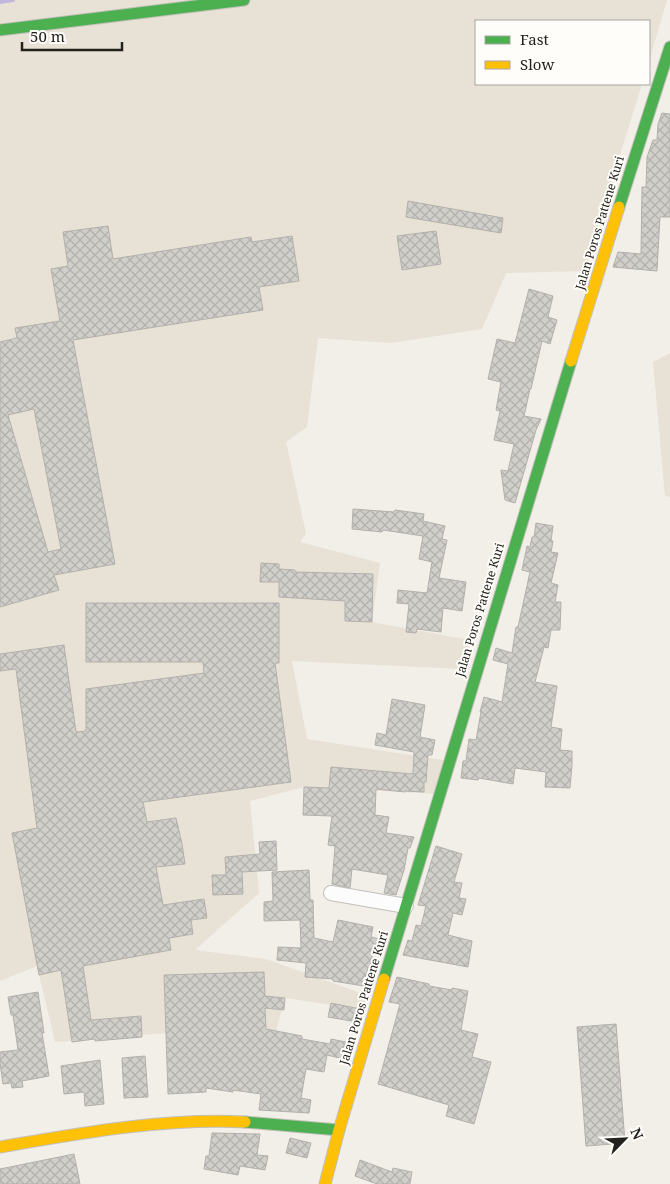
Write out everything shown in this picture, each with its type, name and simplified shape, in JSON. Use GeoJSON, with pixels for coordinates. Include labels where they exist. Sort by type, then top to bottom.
{"type":"FeatureCollection","features":[{"type":"Feature","properties":{"kind":"street"},"geometry":{"type":"LineString","coordinates":[[0,30],[244,0]]}},
{"type":"Feature","properties":{"kind":"street","name":"Jalan Poros Pattene Kuri"},"geometry":{"type":"LineString","coordinates":[[325,1184],[339,1130],[499,594],[670,47]]}},
{"type":"Feature","properties":{"kind":"street"},"geometry":{"type":"LineString","coordinates":[[331,893],[406,906]]}},
{"type":"Feature","properties":{"kind":"street"},"geometry":{"type":"LineString","coordinates":[[0,1147],[96,1130],[147,1124],[199,1122],[290,1125],[339,1130]]}},
{"type":"Feature","properties":{"kind":"shaded area"},"geometry":{"type":"Polygon","coordinates":[[[0,0],[667,0],[650,58],[650,20],[475,20],[475,85],[642,85],[584,271],[506,273],[482,329],[391,343],[318,338],[307,427],[286,442],[306,533],[300,542],[380,563],[372,622],[470,640],[463,669],[292,661],[307,739],[449,761],[439,794],[304,787],[250,801],[259,893],[195,950],[266,959],[369,996],[360,1009],[285,998],[276,1031],[166,1033],[55,1042],[37,966],[0,981],[0,0]]]}},
{"type":"Feature","properties":{"kind":"shaded area"},"geometry":{"type":"Polygon","coordinates":[[[670,353],[670,497],[665,496],[653,362],[670,353]]]}},
{"type":"Feature","properties":{"kind":"building"},"geometry":{"type":"Polygon","coordinates":[[[662,113],[670,114],[670,217],[660,217],[657,271],[613,267],[618,252],[641,254],[642,187],[646,187],[647,157],[653,140],[657,140],[658,124],[662,113]]]}},
{"type":"Feature","properties":{"kind":"building"},"geometry":{"type":"Polygon","coordinates":[[[408,201],[503,218],[501,233],[406,217],[408,201]]]}},
{"type":"Feature","properties":{"kind":"building"},"geometry":{"type":"Polygon","coordinates":[[[108,226],[113,259],[251,237],[252,242],[292,236],[299,281],[259,287],[263,310],[73,340],[115,564],[54,575],[59,590],[0,607],[0,342],[17,338],[15,328],[60,321],[51,269],[68,266],[63,232],[108,226]],[[34,409],[8,415],[48,552],[61,549],[34,409]]]}},
{"type":"Feature","properties":{"kind":"building"},"geometry":{"type":"Polygon","coordinates":[[[436,231],[441,264],[402,270],[397,236],[436,231]]]}},
{"type":"Feature","properties":{"kind":"building"},"geometry":{"type":"Polygon","coordinates":[[[529,289],[553,296],[548,317],[557,320],[550,344],[542,341],[530,389],[524,416],[541,419],[536,430],[515,503],[505,500],[501,470],[508,471],[514,444],[494,440],[500,411],[496,410],[501,382],[488,379],[497,339],[515,343],[529,289]]]}},
{"type":"Feature","properties":{"kind":"building"},"geometry":{"type":"Polygon","coordinates":[[[353,509],[394,512],[395,510],[424,514],[423,521],[445,526],[442,539],[447,540],[439,578],[466,582],[462,611],[443,608],[441,632],[417,629],[416,633],[406,632],[409,604],[397,603],[398,590],[427,593],[432,562],[419,559],[423,536],[383,530],[382,532],[352,529],[353,509]]]}},
{"type":"Feature","properties":{"kind":"building"},"geometry":{"type":"Polygon","coordinates":[[[536,523],[553,526],[551,552],[558,553],[551,583],[558,585],[555,602],[561,602],[560,630],[551,630],[548,648],[544,647],[535,682],[557,686],[551,727],[562,729],[560,750],[572,751],[570,788],[545,787],[546,772],[515,768],[513,784],[479,778],[478,780],[461,778],[469,739],[476,740],[484,697],[502,702],[508,664],[493,660],[496,648],[512,653],[516,627],[518,627],[530,572],[522,570],[527,546],[530,547],[532,537],[534,537],[536,523]]]}},
{"type":"Feature","properties":{"kind":"building"},"geometry":{"type":"Polygon","coordinates":[[[261,563],[279,564],[279,569],[295,570],[295,572],[373,574],[372,622],[345,621],[345,601],[279,597],[279,582],[260,582],[261,563]]]}},
{"type":"Feature","properties":{"kind":"building"},"geometry":{"type":"Polygon","coordinates":[[[86,603],[279,603],[279,663],[275,663],[291,782],[143,802],[147,822],[176,818],[182,844],[185,864],[156,867],[163,905],[204,899],[207,918],[191,920],[193,934],[169,938],[171,950],[83,966],[91,1020],[141,1016],[142,1037],[72,1042],[61,970],[39,975],[12,833],[37,828],[16,669],[0,671],[0,654],[64,645],[76,732],[86,731],[86,689],[204,673],[203,662],[86,662],[86,603]]]}},
{"type":"Feature","properties":{"kind":"building"},"geometry":{"type":"Polygon","coordinates":[[[392,699],[425,705],[420,737],[435,740],[432,755],[428,755],[424,792],[376,789],[375,815],[389,817],[386,833],[414,837],[410,848],[408,848],[404,870],[396,895],[384,893],[388,875],[352,869],[350,888],[332,884],[335,846],[328,845],[332,816],[303,815],[304,787],[329,788],[331,767],[413,774],[414,752],[375,745],[377,733],[386,735],[392,699]]]}},
{"type":"Feature","properties":{"kind":"building"},"geometry":{"type":"Polygon","coordinates":[[[276,841],[277,870],[242,872],[243,894],[213,895],[212,875],[226,875],[225,857],[260,854],[259,842],[276,841]]]}},
{"type":"Feature","properties":{"kind":"building"},"geometry":{"type":"Polygon","coordinates":[[[436,846],[462,854],[454,882],[462,883],[459,898],[466,899],[462,915],[453,913],[448,935],[472,941],[468,967],[403,955],[408,940],[412,941],[416,925],[421,926],[426,906],[418,905],[436,846]]]}},
{"type":"Feature","properties":{"kind":"building"},"geometry":{"type":"Polygon","coordinates":[[[309,870],[310,900],[313,900],[314,938],[333,942],[338,920],[373,927],[371,937],[383,940],[379,953],[373,952],[364,986],[333,981],[333,979],[305,977],[306,963],[277,960],[278,947],[301,948],[300,920],[264,921],[264,902],[273,901],[272,872],[309,870]]]}},
{"type":"Feature","properties":{"kind":"building"},"geometry":{"type":"Polygon","coordinates":[[[264,972],[265,996],[285,998],[284,1010],[265,1008],[266,1029],[302,1036],[302,1039],[330,1044],[331,1039],[351,1043],[348,1060],[327,1055],[324,1072],[306,1069],[301,1098],[311,1100],[309,1113],[259,1110],[261,1094],[233,1090],[233,1092],[206,1088],[206,1092],[168,1094],[164,975],[264,972]]]}},
{"type":"Feature","properties":{"kind":"building"},"geometry":{"type":"Polygon","coordinates":[[[397,977],[429,984],[429,986],[468,991],[461,1030],[478,1034],[472,1057],[491,1062],[474,1124],[446,1116],[449,1105],[378,1084],[400,1004],[389,1002],[397,977]]]}},
{"type":"Feature","properties":{"kind":"building"},"geometry":{"type":"Polygon","coordinates":[[[38,992],[49,1076],[22,1081],[23,1087],[12,1088],[11,1083],[3,1084],[0,1063],[0,1052],[18,1050],[13,1015],[11,1015],[8,997],[38,992]]]}},
{"type":"Feature","properties":{"kind":"building"},"geometry":{"type":"Polygon","coordinates":[[[331,1003],[360,1009],[357,1022],[328,1017],[331,1003]]]}},
{"type":"Feature","properties":{"kind":"building"},"geometry":{"type":"Polygon","coordinates":[[[616,1024],[625,1143],[586,1146],[577,1027],[616,1024]]]}},
{"type":"Feature","properties":{"kind":"building"},"geometry":{"type":"Polygon","coordinates":[[[145,1056],[148,1097],[124,1098],[122,1058],[145,1056]]]}},
{"type":"Feature","properties":{"kind":"building"},"geometry":{"type":"Polygon","coordinates":[[[100,1060],[104,1104],[85,1106],[84,1092],[64,1094],[61,1066],[100,1060]]]}},
{"type":"Feature","properties":{"kind":"building"},"geometry":{"type":"Polygon","coordinates":[[[212,1133],[260,1134],[257,1155],[268,1156],[265,1170],[240,1166],[238,1175],[204,1169],[206,1156],[209,1156],[212,1133]]]}},
{"type":"Feature","properties":{"kind":"building"},"geometry":{"type":"Polygon","coordinates":[[[290,1138],[311,1143],[307,1158],[286,1153],[290,1138]]]}},
{"type":"Feature","properties":{"kind":"building"},"geometry":{"type":"Polygon","coordinates":[[[74,1154],[80,1184],[0,1184],[0,1169],[74,1154]]]}},
{"type":"Feature","properties":{"kind":"building"},"geometry":{"type":"Polygon","coordinates":[[[360,1160],[392,1172],[393,1168],[412,1172],[410,1184],[377,1184],[355,1176],[360,1160]]]}},
{"type":"Feature","properties":{"kind":"waterway"},"geometry":{"type":"LineString","coordinates":[[0,2],[13,0]]}},
{"type":"Feature","properties":{"kind":"traffic: fast"},"geometry":{"type":"LineString","coordinates":[[0,30],[244,0]]}},
{"type":"Feature","properties":{"kind":"traffic: fast"},"geometry":{"type":"LineString","coordinates":[[619,207],[670,47]]}},
{"type":"Feature","properties":{"kind":"traffic: fast"},"geometry":{"type":"LineString","coordinates":[[384,979],[571,361]]}},
{"type":"Feature","properties":{"kind":"traffic: fast"},"geometry":{"type":"LineString","coordinates":[[245,1122],[339,1130]]}},
{"type":"Feature","properties":{"kind":"traffic: slow"},"geometry":{"type":"LineString","coordinates":[[571,361],[619,207]]}},
{"type":"Feature","properties":{"kind":"traffic: slow"},"geometry":{"type":"LineString","coordinates":[[325,1184],[384,979]]}},
{"type":"Feature","properties":{"kind":"traffic: slow"},"geometry":{"type":"LineString","coordinates":[[0,1147],[153,1124],[214,1121],[245,1122]]}}]}
